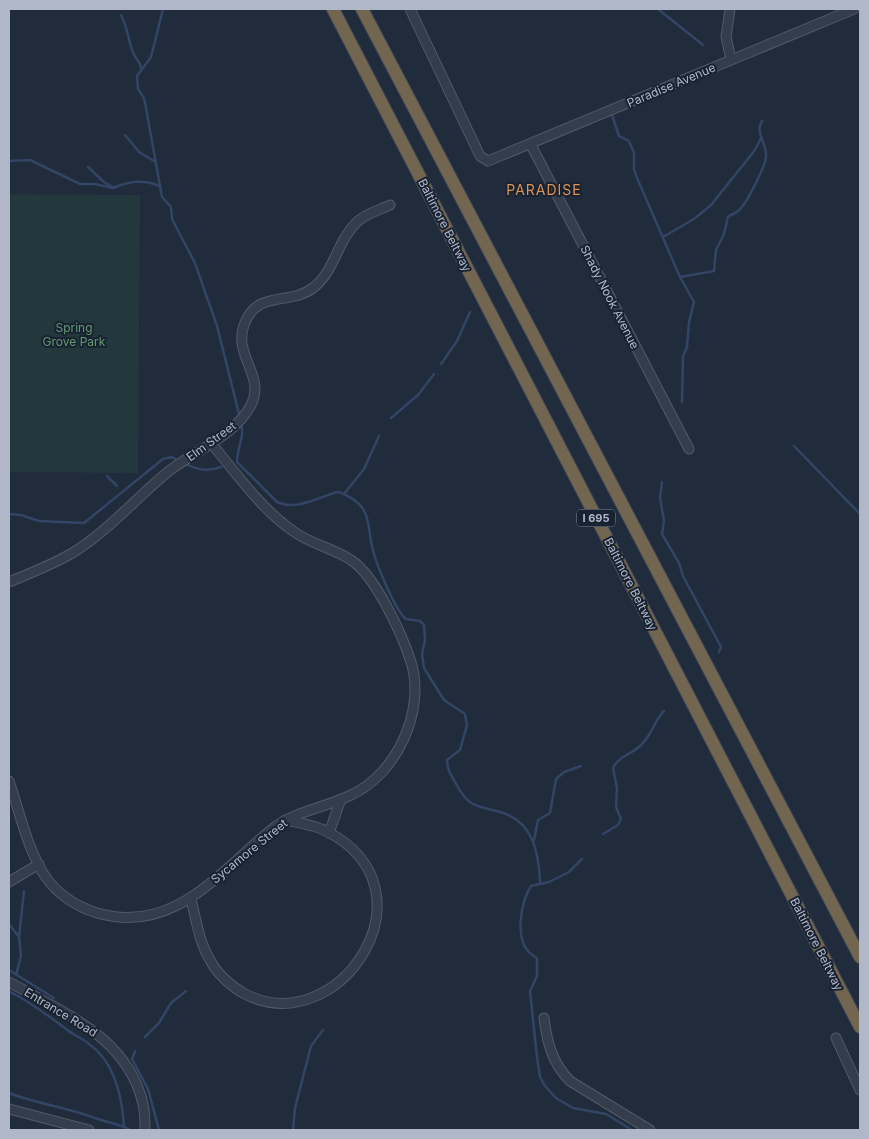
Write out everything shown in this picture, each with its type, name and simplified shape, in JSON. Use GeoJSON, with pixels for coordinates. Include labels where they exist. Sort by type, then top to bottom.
{"type":"FeatureCollection","features":[{"type":"Feature","properties":{"kind":"highway","name":"Baltimore Beltway"},"geometry":{"type":"LineString","coordinates":[[333,9],[860,1027]]}},
{"type":"Feature","properties":{"kind":"highway","name":"I 695"},"geometry":{"type":"LineString","coordinates":[[362,9],[860,957]]}},
{"type":"Feature","properties":{"kind":"street","name":"Paradise Avenue"},"geometry":{"type":"LineString","coordinates":[[410,9],[480,156],[488,162],[854,9]]}},
{"type":"Feature","properties":{"kind":"street"},"geometry":{"type":"LineString","coordinates":[[730,9],[726,38],[731,59]]}},
{"type":"Feature","properties":{"kind":"street","name":"Shady Nook Avenue"},"geometry":{"type":"LineString","coordinates":[[531,145],[689,450]]}},
{"type":"Feature","properties":{"kind":"street","name":"Elm Street"},"geometry":{"type":"LineString","coordinates":[[9,582],[75,551],[178,465],[236,424],[251,405],[255,387],[240,346],[241,335],[248,316],[262,302],[299,295],[311,289],[328,272],[357,222],[390,205]]}},
{"type":"Feature","properties":{"kind":"street","name":"Sycamore Street"},"geometry":{"type":"LineString","coordinates":[[9,781],[45,876],[64,896],[92,912],[122,919],[151,916],[191,899],[284,820],[341,799],[364,788],[379,775],[400,745],[414,712],[415,678],[411,662],[377,590],[362,568],[336,551],[294,532],[261,503],[211,443]]}},
{"type":"Feature","properties":{"kind":"street"},"geometry":{"type":"LineString","coordinates":[[329,833],[341,799]]}},
{"type":"Feature","properties":{"kind":"street"},"geometry":{"type":"LineString","coordinates":[[191,899],[203,947],[210,962],[238,990],[254,998],[282,1004],[314,996],[340,981],[353,968],[371,939],[377,924],[379,909],[373,878],[366,865],[346,844],[315,826],[284,820]]}},
{"type":"Feature","properties":{"kind":"street"},"geometry":{"type":"LineString","coordinates":[[9,882],[39,864]]}},
{"type":"Feature","properties":{"kind":"street","name":"Entrance Road"},"geometry":{"type":"LineString","coordinates":[[9,982],[92,1029],[115,1049],[130,1069],[140,1093],[144,1105],[145,1129]]}},
{"type":"Feature","properties":{"kind":"street"},"geometry":{"type":"LineString","coordinates":[[544,1018],[551,1053],[561,1072],[570,1082],[650,1130]]}},
{"type":"Feature","properties":{"kind":"street"},"geometry":{"type":"LineString","coordinates":[[836,1038],[860,1090]]}},
{"type":"Feature","properties":{"kind":"street"},"geometry":{"type":"LineString","coordinates":[[9,1109],[89,1130]]}},
{"type":"Feature","properties":{"kind":"green space","name":"Spring Grove Park"},"geometry":{"type":"Polygon","coordinates":[[[9,194],[140,195],[138,473],[9,472],[9,194]]]}},
{"type":"Feature","properties":{"kind":"waterway"},"geometry":{"type":"LineString","coordinates":[[163,9],[151,57],[137,76],[138,89],[144,98],[162,197],[171,207],[172,219],[195,263],[217,326],[240,418]]}},
{"type":"Feature","properties":{"kind":"waterway"},"geometry":{"type":"LineString","coordinates":[[658,9],[703,45]]}},
{"type":"Feature","properties":{"kind":"waterway"},"geometry":{"type":"LineString","coordinates":[[121,15],[133,53],[141,69]]}},
{"type":"Feature","properties":{"kind":"waterway"},"geometry":{"type":"LineString","coordinates":[[612,115],[619,136],[629,141],[634,153],[634,169],[637,178],[680,277],[694,302],[689,322],[687,347],[683,356],[682,402]]}},
{"type":"Feature","properties":{"kind":"waterway"},"geometry":{"type":"LineString","coordinates":[[680,277],[714,271],[716,250],[724,234],[728,217],[738,211],[746,201],[760,175],[765,160],[766,150],[760,134],[762,121]]}},
{"type":"Feature","properties":{"kind":"waterway"},"geometry":{"type":"LineString","coordinates":[[125,135],[139,152],[154,161]]}},
{"type":"Feature","properties":{"kind":"waterway"},"geometry":{"type":"LineString","coordinates":[[663,237],[694,219],[711,205],[755,150],[761,138]]}},
{"type":"Feature","properties":{"kind":"waterway"},"geometry":{"type":"LineString","coordinates":[[9,161],[30,160],[80,184],[95,184],[113,188],[131,182],[142,182],[160,186]]}},
{"type":"Feature","properties":{"kind":"waterway"},"geometry":{"type":"LineString","coordinates":[[88,167],[104,182],[114,188]]}},
{"type":"Feature","properties":{"kind":"waterway"},"geometry":{"type":"LineString","coordinates":[[441,364],[457,341],[470,312]]}},
{"type":"Feature","properties":{"kind":"waterway"},"geometry":{"type":"LineString","coordinates":[[391,418],[418,395],[434,374]]}},
{"type":"Feature","properties":{"kind":"waterway"},"geometry":{"type":"LineString","coordinates":[[241,423],[242,433],[237,462],[277,502],[292,505],[300,504],[338,492],[352,499],[363,509],[381,574],[396,606],[406,619],[420,621],[424,625],[425,640],[422,654],[424,668],[444,700],[465,714],[467,725],[460,750],[447,760],[451,774],[464,797],[473,804],[511,816],[527,830],[536,849],[540,883]]}},
{"type":"Feature","properties":{"kind":"waterway"},"geometry":{"type":"LineString","coordinates":[[344,494],[364,469],[379,436]]}},
{"type":"Feature","properties":{"kind":"waterway"},"geometry":{"type":"LineString","coordinates":[[794,446],[860,514]]}},
{"type":"Feature","properties":{"kind":"waterway"},"geometry":{"type":"LineString","coordinates":[[9,514],[21,515],[39,521],[84,523],[163,459],[172,457],[179,461]]}},
{"type":"Feature","properties":{"kind":"waterway"},"geometry":{"type":"LineString","coordinates":[[184,463],[202,470],[221,467]]}},
{"type":"Feature","properties":{"kind":"waterway"},"geometry":{"type":"LineString","coordinates":[[107,476],[117,486]]}},
{"type":"Feature","properties":{"kind":"waterway"},"geometry":{"type":"LineString","coordinates":[[662,482],[660,498],[664,521],[662,534],[679,563],[683,576],[721,647],[719,652]]}},
{"type":"Feature","properties":{"kind":"waterway"},"geometry":{"type":"LineString","coordinates":[[603,834],[618,825],[621,819],[616,807],[617,788],[613,768],[622,758],[645,741],[664,711]]}},
{"type":"Feature","properties":{"kind":"waterway"},"geometry":{"type":"LineString","coordinates":[[534,840],[538,820],[550,813],[556,779],[564,772],[581,766]]}},
{"type":"Feature","properties":{"kind":"waterway"},"geometry":{"type":"LineString","coordinates":[[582,859],[569,872],[549,882],[531,886],[522,910],[521,928],[524,945],[537,958],[537,976],[530,991],[540,1077],[556,1098],[573,1108],[606,1114],[632,1130]]}},
{"type":"Feature","properties":{"kind":"waterway"},"geometry":{"type":"LineString","coordinates":[[16,975],[21,956],[19,937],[24,891]]}},
{"type":"Feature","properties":{"kind":"waterway"},"geometry":{"type":"LineString","coordinates":[[9,924],[19,937]]}},
{"type":"Feature","properties":{"kind":"waterway"},"geometry":{"type":"LineString","coordinates":[[9,970],[54,998]]}},
{"type":"Feature","properties":{"kind":"waterway"},"geometry":{"type":"LineString","coordinates":[[9,991],[98,1051],[116,1080],[124,1126]]}},
{"type":"Feature","properties":{"kind":"waterway"},"geometry":{"type":"LineString","coordinates":[[145,1037],[159,1023],[171,1003],[186,991]]}},
{"type":"Feature","properties":{"kind":"waterway"},"geometry":{"type":"LineString","coordinates":[[293,1130],[295,1108],[311,1046],[323,1030]]}},
{"type":"Feature","properties":{"kind":"waterway"},"geometry":{"type":"LineString","coordinates":[[135,1051],[132,1059],[148,1089],[159,1130]]}},
{"type":"Feature","properties":{"kind":"waterway"},"geometry":{"type":"LineString","coordinates":[[9,1093],[87,1115],[130,1130]]}},
{"type":"Feature","properties":{"kind":"district","name":"PARADISE"},"geometry":{"type":"Point","coordinates":[544,189]}}]}
